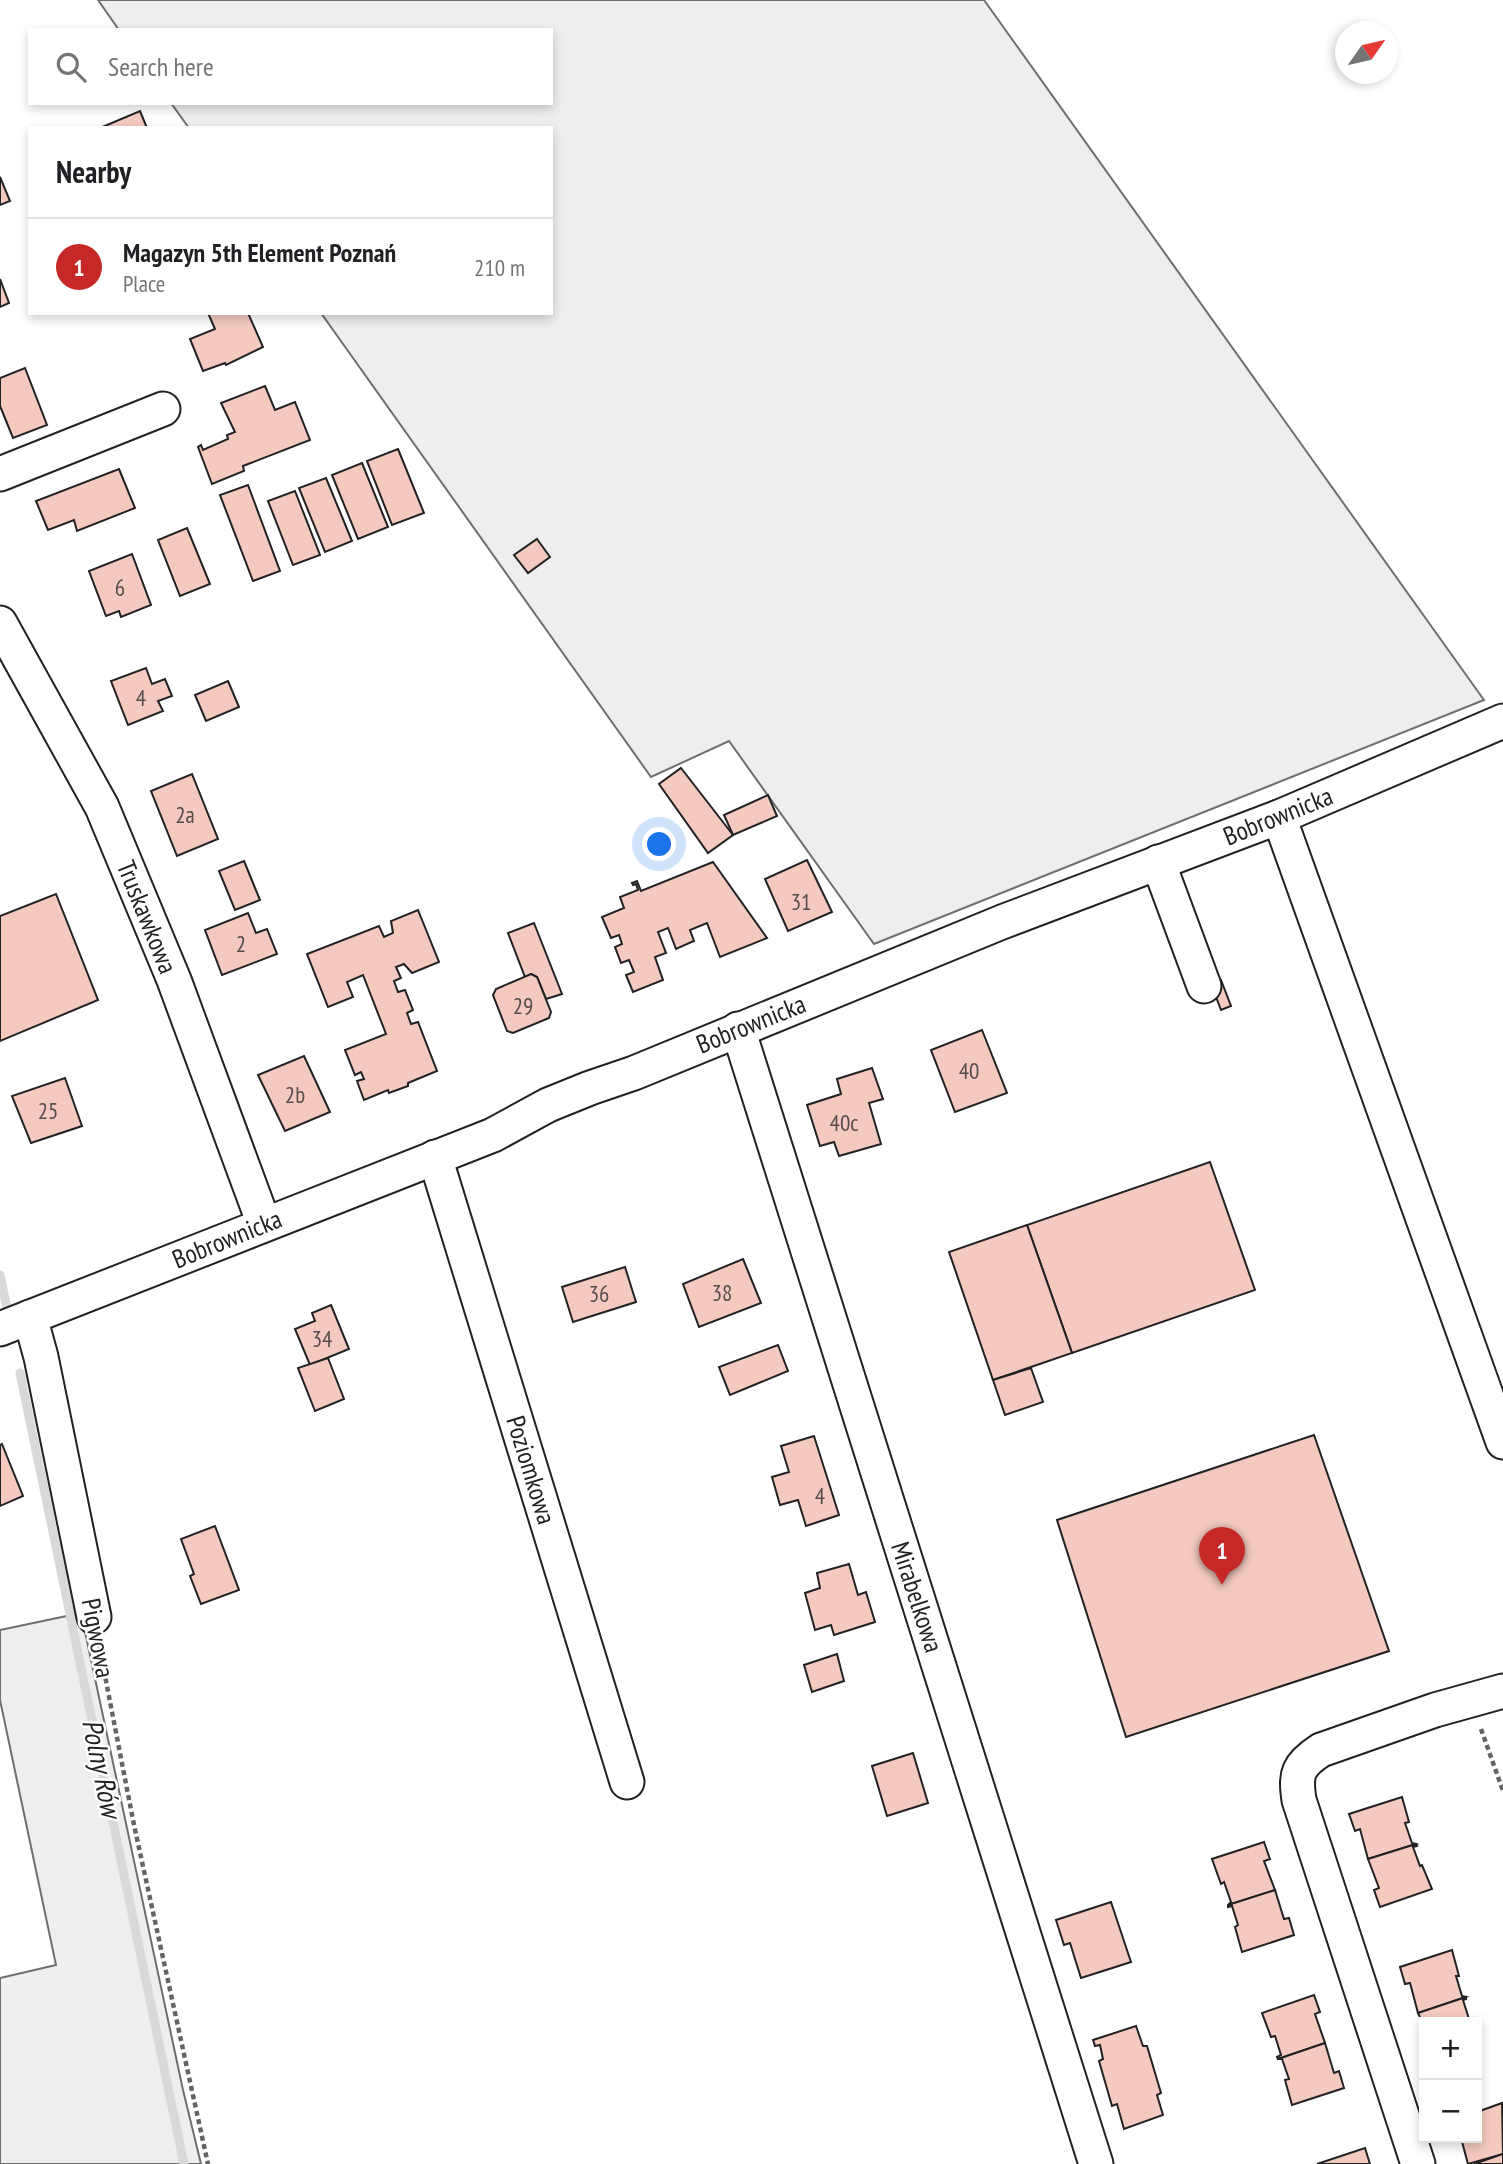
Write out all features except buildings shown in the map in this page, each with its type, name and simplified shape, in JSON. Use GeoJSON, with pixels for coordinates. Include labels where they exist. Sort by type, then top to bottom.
{"type":"FeatureCollection","features":[{"type":"Feature","properties":{"kind":"street"},"geometry":{"type":"LineString","coordinates":[[0,474],[163,409]]}},
{"type":"Feature","properties":{"kind":"street","name":"Truskawkowa"},"geometry":{"type":"LineString","coordinates":[[0,624],[102,807],[174,980],[264,1224]]}},
{"type":"Feature","properties":{"kind":"street","name":"Bobrownicka"},"geometry":{"type":"LineString","coordinates":[[15,1323],[492,1135],[548,1105],[635,1073],[1002,922],[1279,817],[1503,721]]}},
{"type":"Feature","properties":{"kind":"street"},"geometry":{"type":"LineString","coordinates":[[1279,817],[1503,1442]]}},
{"type":"Feature","properties":{"kind":"street"},"geometry":{"type":"LineString","coordinates":[[1158,862],[1204,986]]}},
{"type":"Feature","properties":{"kind":"street","name":"Mirabelkowa"},"geometry":{"type":"LineString","coordinates":[[738,1029],[1096,2164]]}},
{"type":"Feature","properties":{"kind":"street","name":"Poziomkowa"},"geometry":{"type":"LineString","coordinates":[[435,1157],[627,1782]]}},
{"type":"Feature","properties":{"kind":"street","name":"Pigwowa"},"geometry":{"type":"LineString","coordinates":[[15,1323],[41,1357],[94,1617]]}},
{"type":"Feature","properties":{"kind":"street"},"geometry":{"type":"LineString","coordinates":[[1418,2164],[1299,1800],[1296,1779],[1305,1760],[1321,1750],[1435,1710],[1472,1702],[1503,1691]]}},
{"type":"Feature","properties":{"kind":"path","name":"Pigwowa"},"geometry":{"type":"LineString","coordinates":[[94,1617],[134,1825],[208,2164]]}},
{"type":"Feature","properties":{"kind":"path"},"geometry":{"type":"LineString","coordinates":[[1472,1702],[1503,1791]]}},
{"type":"Feature","properties":{"kind":"shaded area"},"geometry":{"type":"Polygon","coordinates":[[[98,0],[984,0],[1484,700],[874,944],[729,741],[651,777],[322,315],[553,315],[553,126],[188,126],[172,105],[553,105],[553,28],[118,28],[98,0]]]}},
{"type":"Feature","properties":{"kind":"shaded area"},"geometry":{"type":"Polygon","coordinates":[[[81,1613],[201,2164],[0,2164],[0,1978],[56,1965],[0,1700],[0,1630],[81,1613]]]}},
{"type":"Feature","properties":{"kind":"waterway"},"geometry":{"type":"LineString","coordinates":[[0,1275],[6,1304]]}},
{"type":"Feature","properties":{"kind":"waterway","name":"Polny Rów"},"geometry":{"type":"LineString","coordinates":[[20,1373],[184,2164]]}},
{"type":"Feature","properties":{"kind":"place","name":"Magazyn 5th Element Poznań"},"geometry":{"type":"Point","coordinates":[1222,1585]}}]}
